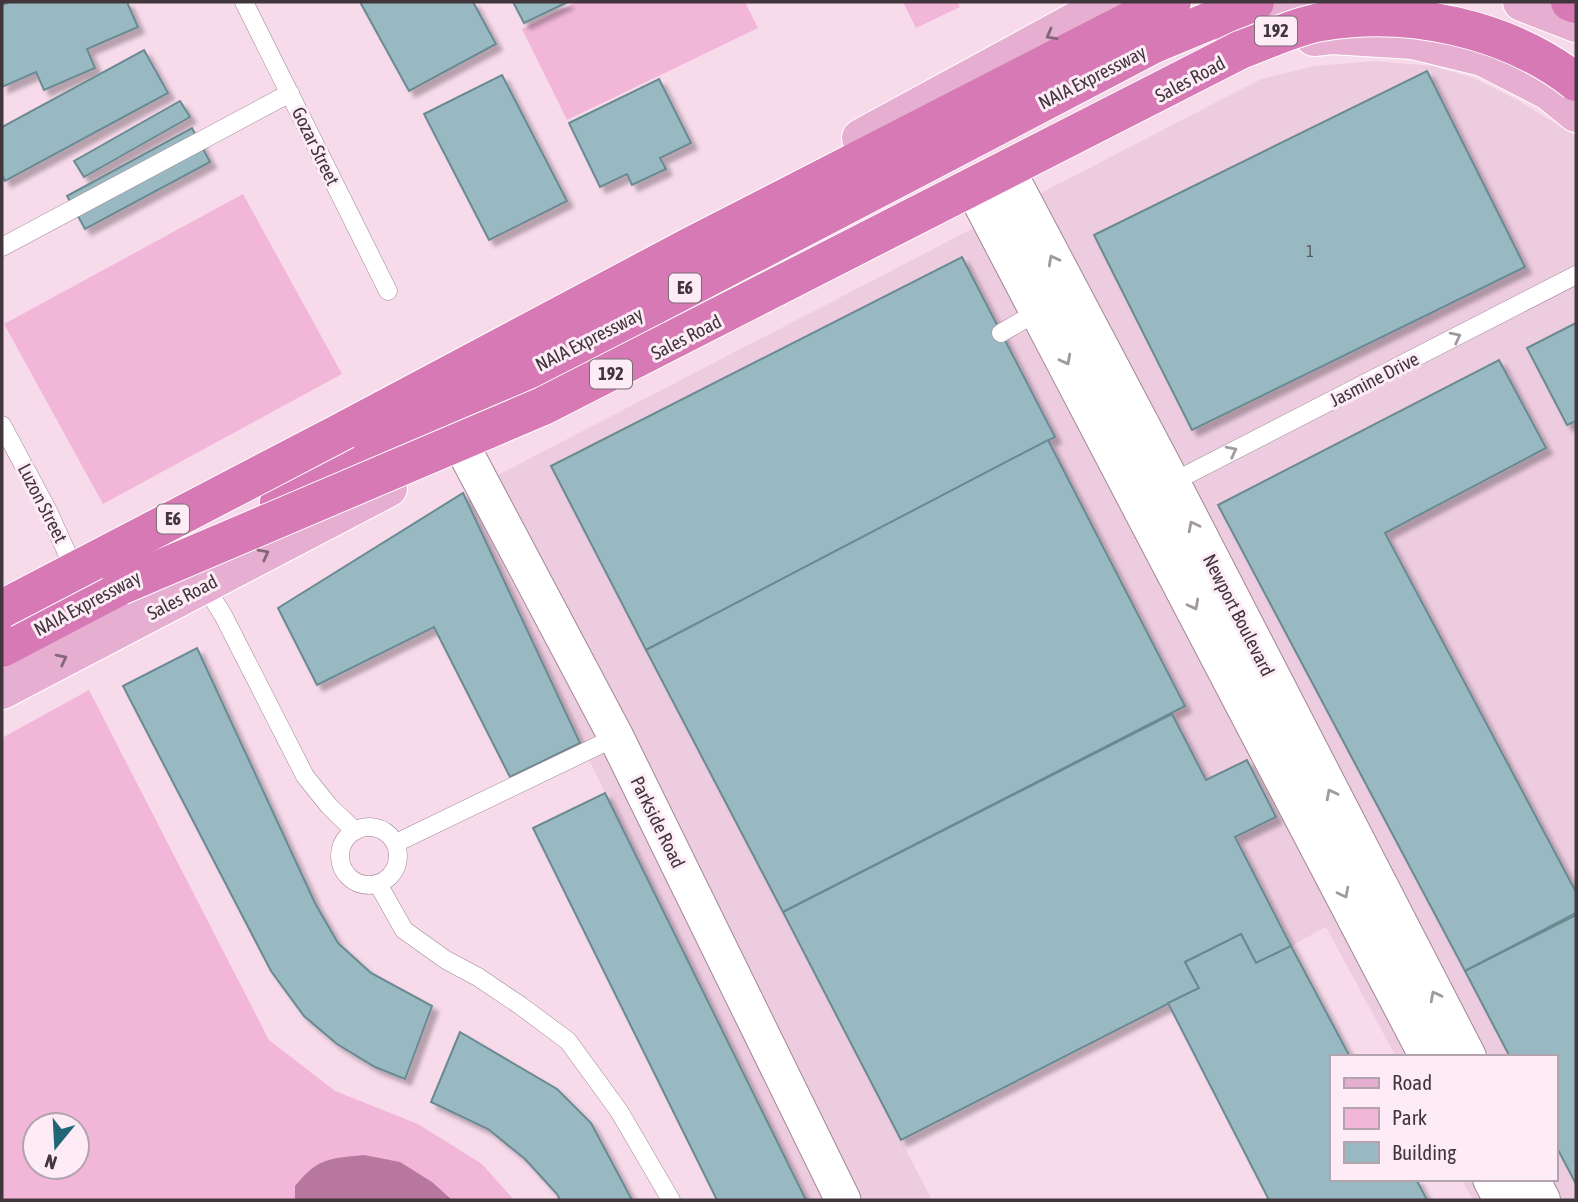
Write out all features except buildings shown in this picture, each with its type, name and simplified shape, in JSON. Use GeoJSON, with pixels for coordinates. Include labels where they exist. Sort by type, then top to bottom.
{"type":"FeatureCollection","features":[{"type":"Feature","properties":{"kind":"highway","name":"NAIA Expressway"},"geometry":{"type":"LineString","coordinates":[[2,648],[1154,44],[1255,2]]}},
{"type":"Feature","properties":{"kind":"highway"},"geometry":{"type":"LineString","coordinates":[[1570,2],[1576,4]]}},
{"type":"Feature","properties":{"kind":"highway","name":"NAIA Expressway"},"geometry":{"type":"LineString","coordinates":[[2,609],[1152,4]]}},
{"type":"Feature","properties":{"kind":"highway"},"geometry":{"type":"LineString","coordinates":[[120,586],[543,407],[1240,50],[1319,22],[1386,16],[1463,28],[1517,47],[1576,82]]}},
{"type":"Feature","properties":{"kind":"main road","name":"Sales Road"},"geometry":{"type":"LineString","coordinates":[[2,656],[1156,52],[1260,9],[1292,2]]}},
{"type":"Feature","properties":{"kind":"main road","name":"Sales Road"},"geometry":{"type":"LineString","coordinates":[[2,690],[463,448],[992,183],[1222,63],[1282,27],[1331,2]]}},
{"type":"Feature","properties":{"kind":"main road"},"geometry":{"type":"LineString","coordinates":[[1522,2],[1576,23]]}},
{"type":"Feature","properties":{"kind":"main road"},"geometry":{"type":"LineString","coordinates":[[2,596],[76,571],[937,131],[1152,4]]}},
{"type":"Feature","properties":{"kind":"main road"},"geometry":{"type":"LineString","coordinates":[[2,624],[76,571],[928,103],[1152,4]]}},
{"type":"Feature","properties":{"kind":"main road"},"geometry":{"type":"LineString","coordinates":[[1222,63],[1272,42],[1332,35],[1413,40],[1483,57],[1549,91],[1576,113]]}},
{"type":"Feature","properties":{"kind":"street","name":"Newport Boulevard"},"geometry":{"type":"LineString","coordinates":[[992,183],[1056,302],[1428,1055]]}},
{"type":"Feature","properties":{"kind":"street","name":"Newport Boulevard"},"geometry":{"type":"LineString","coordinates":[[1056,302],[1171,483],[1465,1055]]}},
{"type":"Feature","properties":{"kind":"street","name":"Parkside Road"},"geometry":{"type":"LineString","coordinates":[[463,448],[616,737],[843,1200]]}},
{"type":"Feature","properties":{"kind":"street"},"geometry":{"type":"LineString","coordinates":[[1493,1181],[1503,1200]]}},
{"type":"Feature","properties":{"kind":"street"},"geometry":{"type":"LineString","coordinates":[[1531,1181],[1541,1200]]}},
{"type":"Feature","properties":{"kind":"lane","name":"Gozar Street"},"geometry":{"type":"LineString","coordinates":[[244,2],[388,290]]}},
{"type":"Feature","properties":{"kind":"lane"},"geometry":{"type":"LineString","coordinates":[[2,247],[290,93]]}},
{"type":"Feature","properties":{"kind":"lane","name":"Jasmine Drive"},"geometry":{"type":"LineString","coordinates":[[1171,483],[1576,275]]}},
{"type":"Feature","properties":{"kind":"lane"},"geometry":{"type":"LineString","coordinates":[[1001,333],[1056,302]]}},
{"type":"Feature","properties":{"kind":"lane","name":"Luzon Street"},"geometry":{"type":"LineString","coordinates":[[2,425],[76,571]]}},
{"type":"Feature","properties":{"kind":"lane"},"geometry":{"type":"LineString","coordinates":[[204,585],[223,615],[305,776],[329,806],[355,831]]}},
{"type":"Feature","properties":{"kind":"lane"},"geometry":{"type":"LineString","coordinates":[[396,843],[616,737]]}},
{"type":"Feature","properties":{"kind":"lane"},"geometry":{"type":"LineString","coordinates":[[364,827],[382,830],[396,843],[398,863],[387,880],[368,886],[358,883],[343,870],[340,862],[342,843],[355,831],[364,827]]}},
{"type":"Feature","properties":{"kind":"lane"},"geometry":{"type":"LineString","coordinates":[[378,884],[404,930],[446,960],[478,977],[521,1006],[568,1041],[619,1111],[671,1200]]}},
{"type":"Feature","properties":{"kind":"shaded area"},"geometry":{"type":"Polygon","coordinates":[[[1374,61],[1432,66],[1474,78],[1519,101],[1576,136],[1576,1200],[1473,1200],[1462,1181],[1557,1181],[1557,1055],[1395,1055],[1326,927],[1168,1003],[901,1140],[932,1200],[806,1200],[605,793],[463,493],[1261,79],[1314,66],[1374,61]]]}},
{"type":"Feature","properties":{"kind":"shaded area"},"geometry":{"type":"Polygon","coordinates":[[[364,1155],[400,1162],[432,1182],[452,1200],[295,1200],[295,1186],[311,1169],[325,1161],[364,1155]]]}},
{"type":"Feature","properties":{"kind":"green space"},"geometry":{"type":"Polygon","coordinates":[[[577,2],[745,2],[758,28],[567,120],[522,29],[577,2]]]}},
{"type":"Feature","properties":{"kind":"green space"},"geometry":{"type":"Polygon","coordinates":[[[903,2],[957,2],[960,7],[916,28],[903,2]]]}},
{"type":"Feature","properties":{"kind":"green space"},"geometry":{"type":"Polygon","coordinates":[[[243,194],[342,374],[103,504],[4,324],[243,194]]]}},
{"type":"Feature","properties":{"kind":"green space"},"geometry":{"type":"Polygon","coordinates":[[[89,690],[269,1040],[335,1091],[418,1124],[482,1164],[514,1200],[2,1200],[2,738],[89,690]]]}}]}
